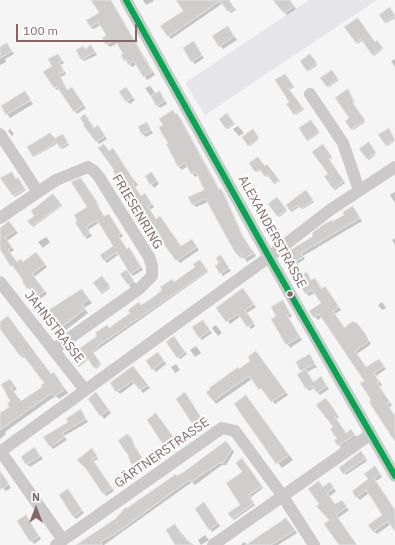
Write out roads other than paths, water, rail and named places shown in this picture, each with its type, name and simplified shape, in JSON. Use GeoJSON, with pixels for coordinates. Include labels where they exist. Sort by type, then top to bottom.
{"type":"FeatureCollection","features":[{"type":"Feature","properties":{"kind":"street","name":"ALEXANDERSTRASSE"},"geometry":{"type":"LineString","coordinates":[[126,0],[269,257],[395,476]]}},
{"type":"Feature","properties":{"kind":"street"},"geometry":{"type":"LineString","coordinates":[[310,94],[343,143],[360,190]]}},
{"type":"Feature","properties":{"kind":"street"},"geometry":{"type":"LineString","coordinates":[[0,135],[38,192]]}},
{"type":"Feature","properties":{"kind":"street","name":"FRIESENRING"},"geometry":{"type":"LineString","coordinates":[[1,215],[74,172],[88,167],[94,171],[149,257],[152,266],[152,276],[139,289],[54,350]]}},
{"type":"Feature","properties":{"kind":"street"},"geometry":{"type":"LineString","coordinates":[[0,452],[269,257],[330,210],[395,167]]}},
{"type":"Feature","properties":{"kind":"street","name":"JAHNSTRASSE"},"geometry":{"type":"LineString","coordinates":[[0,282],[85,390]]}},
{"type":"Feature","properties":{"kind":"street","name":"GÄRTNERSTRASSE"},"geometry":{"type":"LineString","coordinates":[[0,452],[59,543],[222,428],[235,431],[282,495],[314,545]]}},
{"type":"Feature","properties":{"kind":"street"},"geometry":{"type":"LineString","coordinates":[[213,545],[282,495],[371,434]]}}]}
